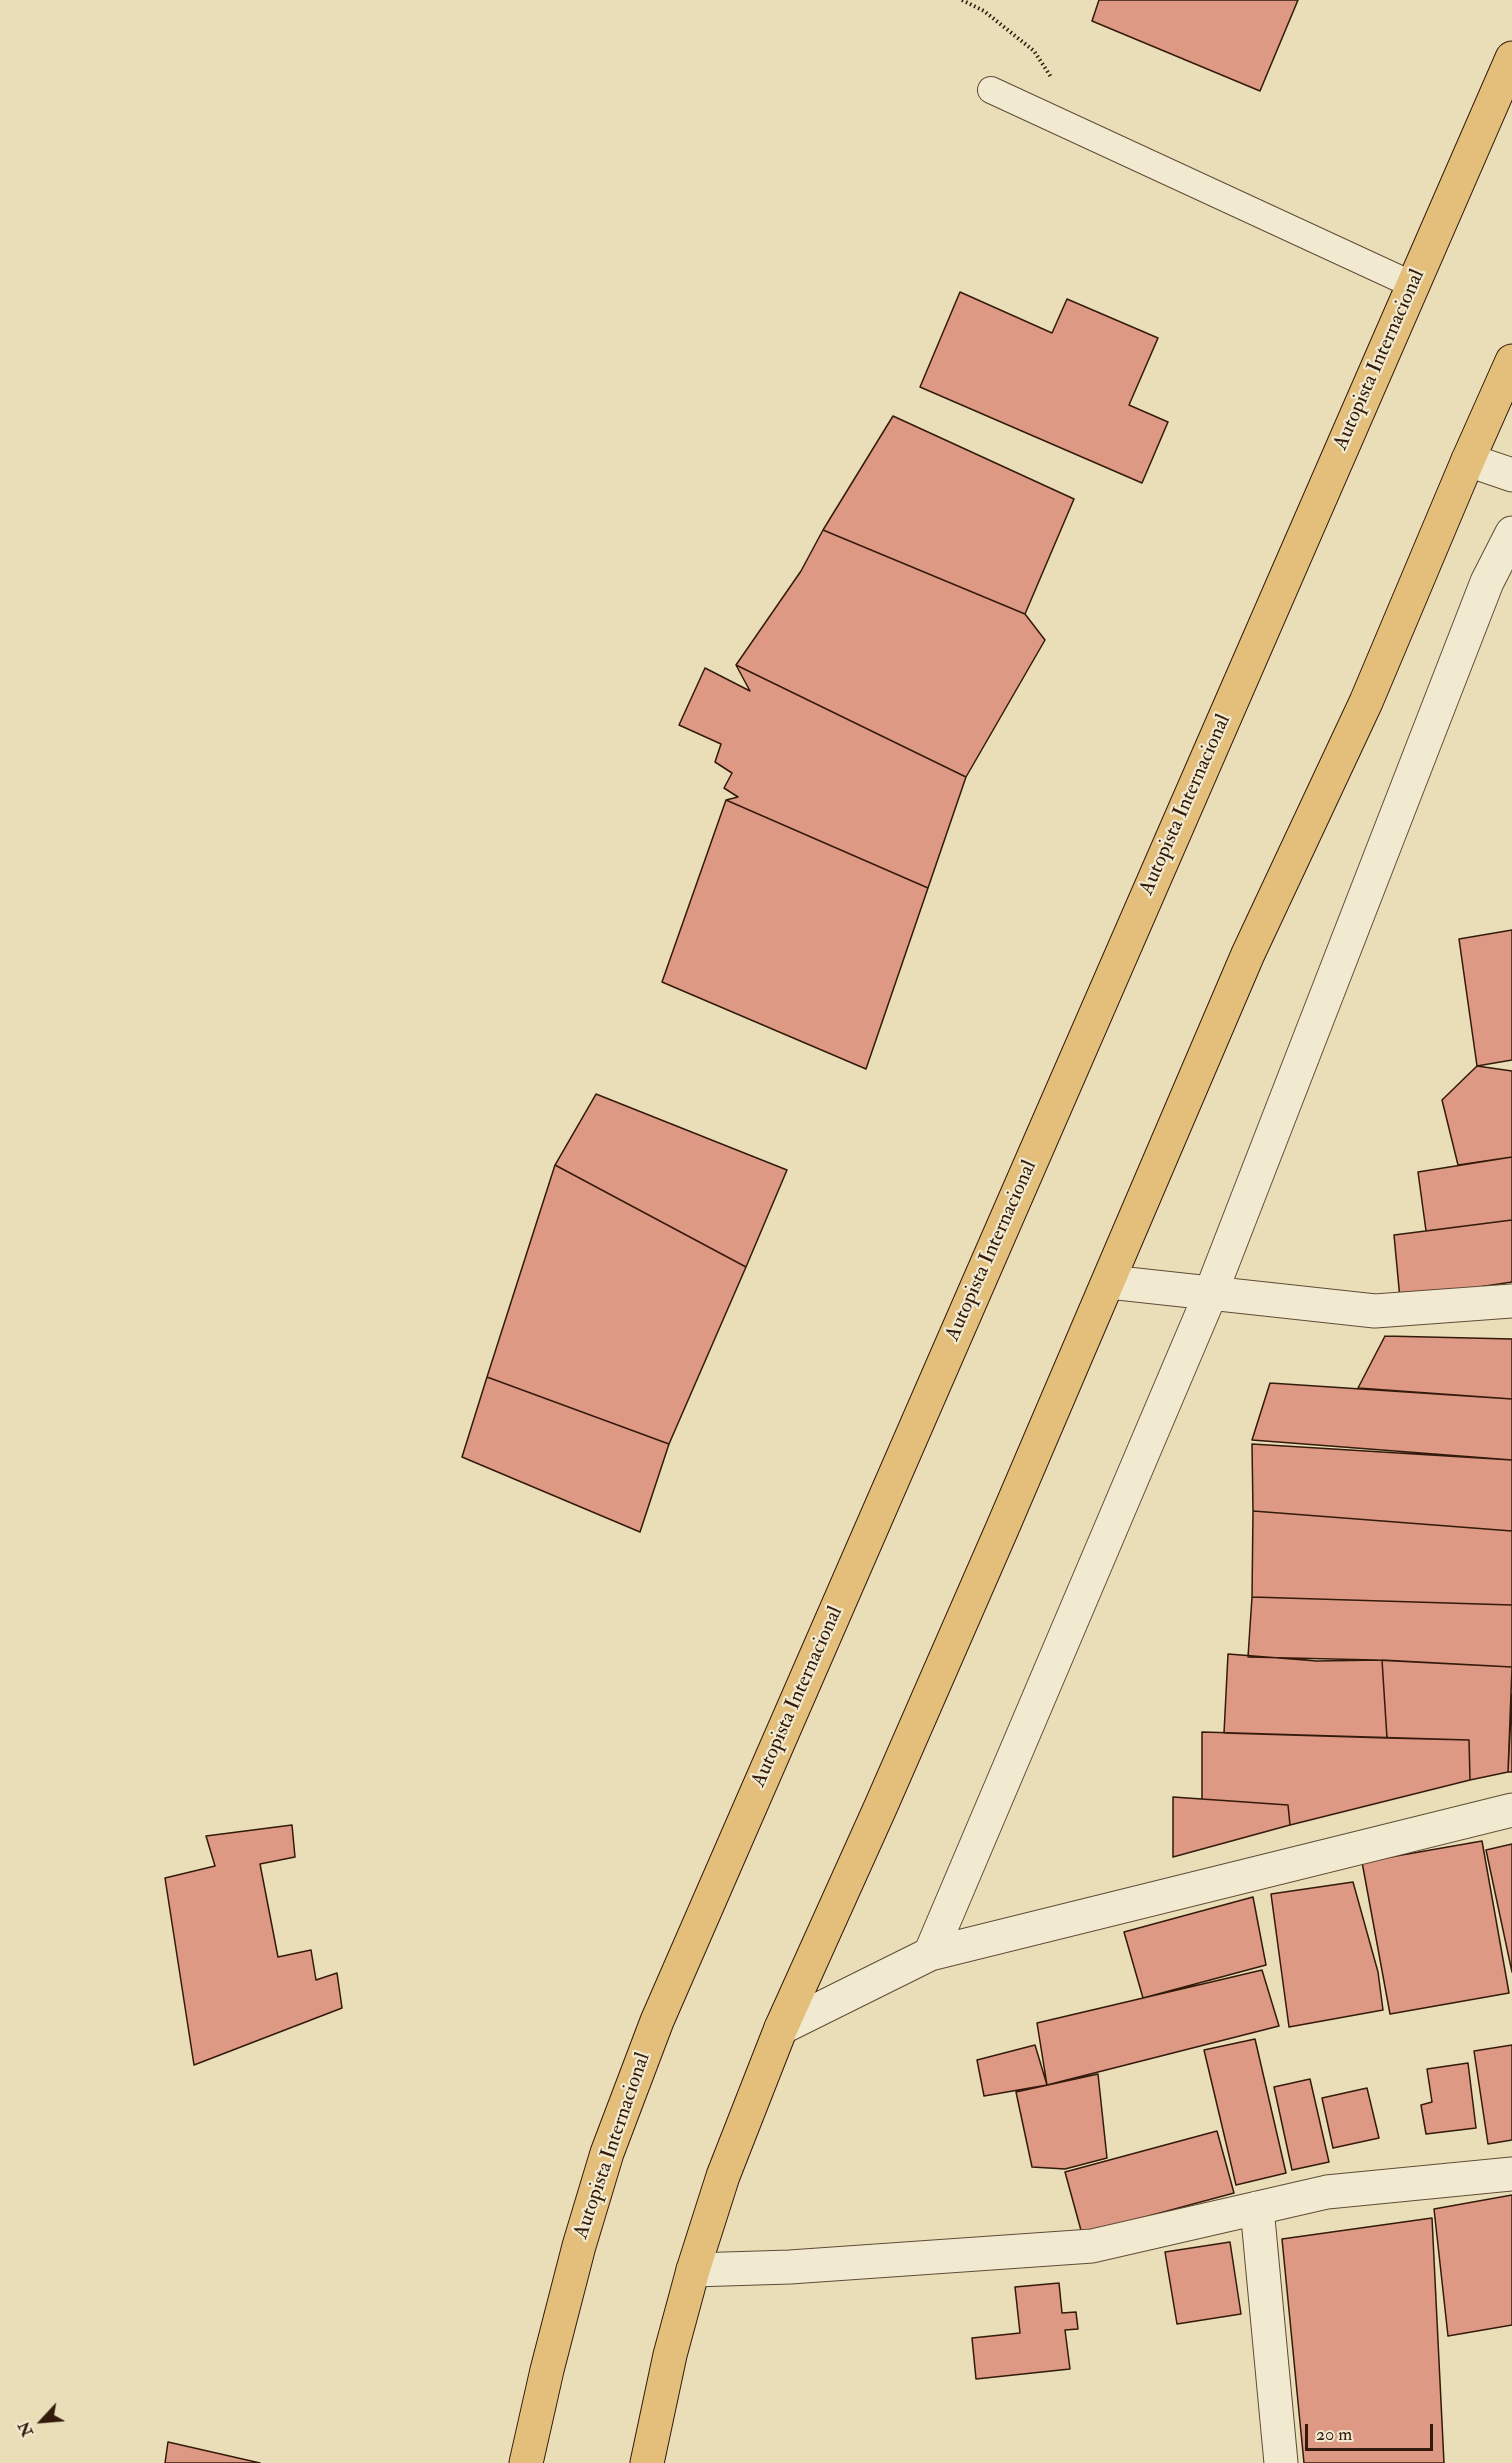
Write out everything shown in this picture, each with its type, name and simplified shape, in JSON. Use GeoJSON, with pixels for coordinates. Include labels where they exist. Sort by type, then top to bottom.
{"type":"FeatureCollection","features":[{"type":"Feature","properties":{"kind":"highway","name":"Autopista Internacional"},"geometry":{"type":"LineString","coordinates":[[526,2463],[579,2246],[607,2153],[657,2021],[1512,58]]}},
{"type":"Feature","properties":{"kind":"highway"},"geometry":{"type":"LineString","coordinates":[[647,2463],[670,2355],[693,2270],[723,2176],[781,2028],[881,1806],[1109,1282],[1248,954],[1366,702],[1512,361]]}},
{"type":"Feature","properties":{"kind":"street"},"geometry":{"type":"LineString","coordinates":[[1468,460],[1512,475]]}},
{"type":"Feature","properties":{"kind":"street"},"geometry":{"type":"LineString","coordinates":[[930,1954],[1210,1295],[1487,582],[1512,533]]}},
{"type":"Feature","properties":{"kind":"street"},"geometry":{"type":"LineString","coordinates":[[1109,1282],[1210,1295],[1375,1311],[1512,1301]]}},
{"type":"Feature","properties":{"kind":"street"},"geometry":{"type":"LineString","coordinates":[[781,2028],[930,1954],[1512,1810]]}},
{"type":"Feature","properties":{"kind":"street"},"geometry":{"type":"LineString","coordinates":[[693,2270],[790,2267],[1092,2247],[1327,2192],[1512,2174]]}},
{"type":"Feature","properties":{"kind":"street"},"geometry":{"type":"LineString","coordinates":[[1257,2208],[1281,2463]]}},
{"type":"Feature","properties":{"kind":"lane"},"geometry":{"type":"LineString","coordinates":[[991,90],[1413,285]]}},
{"type":"Feature","properties":{"kind":"path"},"geometry":{"type":"LineString","coordinates":[[962,0],[984,11],[1034,51],[1052,79]]}},
{"type":"Feature","properties":{"kind":"building"},"geometry":{"type":"Polygon","coordinates":[[[1099,0],[1298,0],[1260,91],[1092,21],[1099,0]]]}},
{"type":"Feature","properties":{"kind":"building"},"geometry":{"type":"Polygon","coordinates":[[[960,292],[1052,333],[1067,299],[1158,338],[1129,405],[1168,422],[1142,483],[920,387],[960,292]]]}},
{"type":"Feature","properties":{"kind":"building"},"geometry":{"type":"Polygon","coordinates":[[[893,416],[1074,499],[1025,614],[823,530],[893,416]]]}},
{"type":"Feature","properties":{"kind":"building"},"geometry":{"type":"Polygon","coordinates":[[[823,530],[1025,614],[1045,640],[966,777],[736,665],[801,571],[823,530]]]}},
{"type":"Feature","properties":{"kind":"building"},"geometry":{"type":"Polygon","coordinates":[[[736,665],[966,777],[928,888],[726,800],[738,797],[724,788],[732,773],[715,762],[721,744],[679,725],[705,668],[750,691],[736,665]]]}},
{"type":"Feature","properties":{"kind":"building"},"geometry":{"type":"Polygon","coordinates":[[[726,800],[928,888],[866,1069],[662,982],[726,800]]]}},
{"type":"Feature","properties":{"kind":"building"},"geometry":{"type":"Polygon","coordinates":[[[1512,930],[1512,1060],[1477,1066],[1459,939],[1512,930]]]}},
{"type":"Feature","properties":{"kind":"building"},"geometry":{"type":"Polygon","coordinates":[[[1477,1066],[1512,1071],[1512,1157],[1458,1165],[1442,1100],[1477,1066]]]}},
{"type":"Feature","properties":{"kind":"building"},"geometry":{"type":"Polygon","coordinates":[[[596,1094],[787,1170],[746,1267],[555,1165],[596,1094]]]}},
{"type":"Feature","properties":{"kind":"building"},"geometry":{"type":"Polygon","coordinates":[[[1512,1157],[1512,1220],[1426,1231],[1418,1172],[1512,1157]]]}},
{"type":"Feature","properties":{"kind":"building"},"geometry":{"type":"Polygon","coordinates":[[[555,1165],[746,1267],[669,1444],[487,1377],[555,1165]]]}},
{"type":"Feature","properties":{"kind":"building"},"geometry":{"type":"Polygon","coordinates":[[[1512,1220],[1512,1282],[1400,1299],[1394,1235],[1512,1220]]]}},
{"type":"Feature","properties":{"kind":"building"},"geometry":{"type":"Polygon","coordinates":[[[1385,1336],[1512,1339],[1512,1399],[1358,1388],[1385,1336]]]}},
{"type":"Feature","properties":{"kind":"building"},"geometry":{"type":"Polygon","coordinates":[[[487,1377],[669,1444],[640,1532],[462,1457],[487,1377]]]}},
{"type":"Feature","properties":{"kind":"building"},"geometry":{"type":"Polygon","coordinates":[[[1270,1383],[1512,1399],[1512,1460],[1252,1440],[1270,1383]]]}},
{"type":"Feature","properties":{"kind":"building"},"geometry":{"type":"Polygon","coordinates":[[[1252,1444],[1512,1460],[1512,1531],[1253,1511],[1252,1444]]]}},
{"type":"Feature","properties":{"kind":"building"},"geometry":{"type":"Polygon","coordinates":[[[1253,1511],[1512,1531],[1512,1605],[1252,1597],[1253,1511]]]}},
{"type":"Feature","properties":{"kind":"building"},"geometry":{"type":"Polygon","coordinates":[[[1252,1597],[1512,1605],[1512,1667],[1375,1660],[1248,1657],[1252,1597]]]}},
{"type":"Feature","properties":{"kind":"building"},"geometry":{"type":"Polygon","coordinates":[[[1228,1654],[1317,1661],[1382,1660],[1387,1738],[1224,1733],[1228,1654]]]}},
{"type":"Feature","properties":{"kind":"building"},"geometry":{"type":"Polygon","coordinates":[[[1382,1660],[1512,1667],[1508,1772],[1470,1780],[1469,1740],[1387,1738],[1382,1660]]]}},
{"type":"Feature","properties":{"kind":"building"},"geometry":{"type":"Polygon","coordinates":[[[1512,1694],[1512,1772],[1508,1772],[1512,1694]]]}},
{"type":"Feature","properties":{"kind":"building"},"geometry":{"type":"Polygon","coordinates":[[[1202,1732],[1469,1740],[1470,1780],[1290,1825],[1288,1805],[1202,1799],[1202,1732]]]}},
{"type":"Feature","properties":{"kind":"building"},"geometry":{"type":"Polygon","coordinates":[[[1173,1797],[1288,1805],[1290,1825],[1173,1857],[1173,1797]]]}},
{"type":"Feature","properties":{"kind":"building"},"geometry":{"type":"Polygon","coordinates":[[[292,1825],[295,1857],[260,1864],[278,1957],[311,1950],[316,1980],[337,1973],[342,2008],[194,2065],[165,1878],[215,1866],[206,1836],[292,1825]]]}},
{"type":"Feature","properties":{"kind":"building"},"geometry":{"type":"Polygon","coordinates":[[[1482,1841],[1509,1993],[1390,2014],[1362,1862],[1482,1841]]]}},
{"type":"Feature","properties":{"kind":"building"},"geometry":{"type":"Polygon","coordinates":[[[1512,1844],[1512,1972],[1486,1850],[1512,1844]]]}},
{"type":"Feature","properties":{"kind":"building"},"geometry":{"type":"Polygon","coordinates":[[[1353,1882],[1378,1972],[1383,2010],[1289,2027],[1271,1894],[1353,1882]]]}},
{"type":"Feature","properties":{"kind":"building"},"geometry":{"type":"Polygon","coordinates":[[[1253,1897],[1266,1965],[1143,1998],[1124,1932],[1253,1897]]]}},
{"type":"Feature","properties":{"kind":"building"},"geometry":{"type":"Polygon","coordinates":[[[1262,1970],[1279,2026],[1047,2085],[1037,2023],[1262,1970]]]}},
{"type":"Feature","properties":{"kind":"building"},"geometry":{"type":"Polygon","coordinates":[[[1255,2039],[1286,2173],[1236,2185],[1204,2050],[1255,2039]]]}},
{"type":"Feature","properties":{"kind":"building"},"geometry":{"type":"Polygon","coordinates":[[[1035,2045],[1047,2085],[984,2096],[977,2060],[1035,2045]]]}},
{"type":"Feature","properties":{"kind":"building"},"geometry":{"type":"Polygon","coordinates":[[[1512,2045],[1512,2140],[1488,2144],[1474,2051],[1512,2045]]]}},
{"type":"Feature","properties":{"kind":"building"},"geometry":{"type":"Polygon","coordinates":[[[1468,2063],[1476,2128],[1426,2134],[1421,2105],[1432,2102],[1427,2069],[1468,2063]]]}},
{"type":"Feature","properties":{"kind":"building"},"geometry":{"type":"Polygon","coordinates":[[[1098,2074],[1107,2158],[1065,2169],[1032,2167],[1016,2092],[1098,2074]]]}},
{"type":"Feature","properties":{"kind":"building"},"geometry":{"type":"Polygon","coordinates":[[[1310,2079],[1329,2162],[1292,2170],[1274,2087],[1310,2079]]]}},
{"type":"Feature","properties":{"kind":"building"},"geometry":{"type":"Polygon","coordinates":[[[1367,2088],[1379,2138],[1333,2148],[1322,2098],[1367,2088]]]}},
{"type":"Feature","properties":{"kind":"building"},"geometry":{"type":"Polygon","coordinates":[[[1217,2131],[1234,2193],[1082,2234],[1065,2172],[1217,2131]]]}},
{"type":"Feature","properties":{"kind":"building"},"geometry":{"type":"Polygon","coordinates":[[[1512,2195],[1512,2325],[1448,2336],[1434,2209],[1512,2195]]]}},
{"type":"Feature","properties":{"kind":"building"},"geometry":{"type":"Polygon","coordinates":[[[1432,2218],[1444,2463],[1304,2463],[1282,2239],[1432,2218]]]}},
{"type":"Feature","properties":{"kind":"building"},"geometry":{"type":"Polygon","coordinates":[[[1230,2242],[1241,2314],[1177,2324],[1165,2252],[1230,2242]]]}},
{"type":"Feature","properties":{"kind":"building"},"geometry":{"type":"Polygon","coordinates":[[[1059,2283],[1062,2313],[1076,2312],[1078,2329],[1065,2330],[1070,2369],[976,2379],[972,2338],[1020,2333],[1015,2287],[1059,2283]]]}},
{"type":"Feature","properties":{"kind":"building"},"geometry":{"type":"Polygon","coordinates":[[[168,2442],[260,2463],[165,2463],[168,2442]]]}}]}
